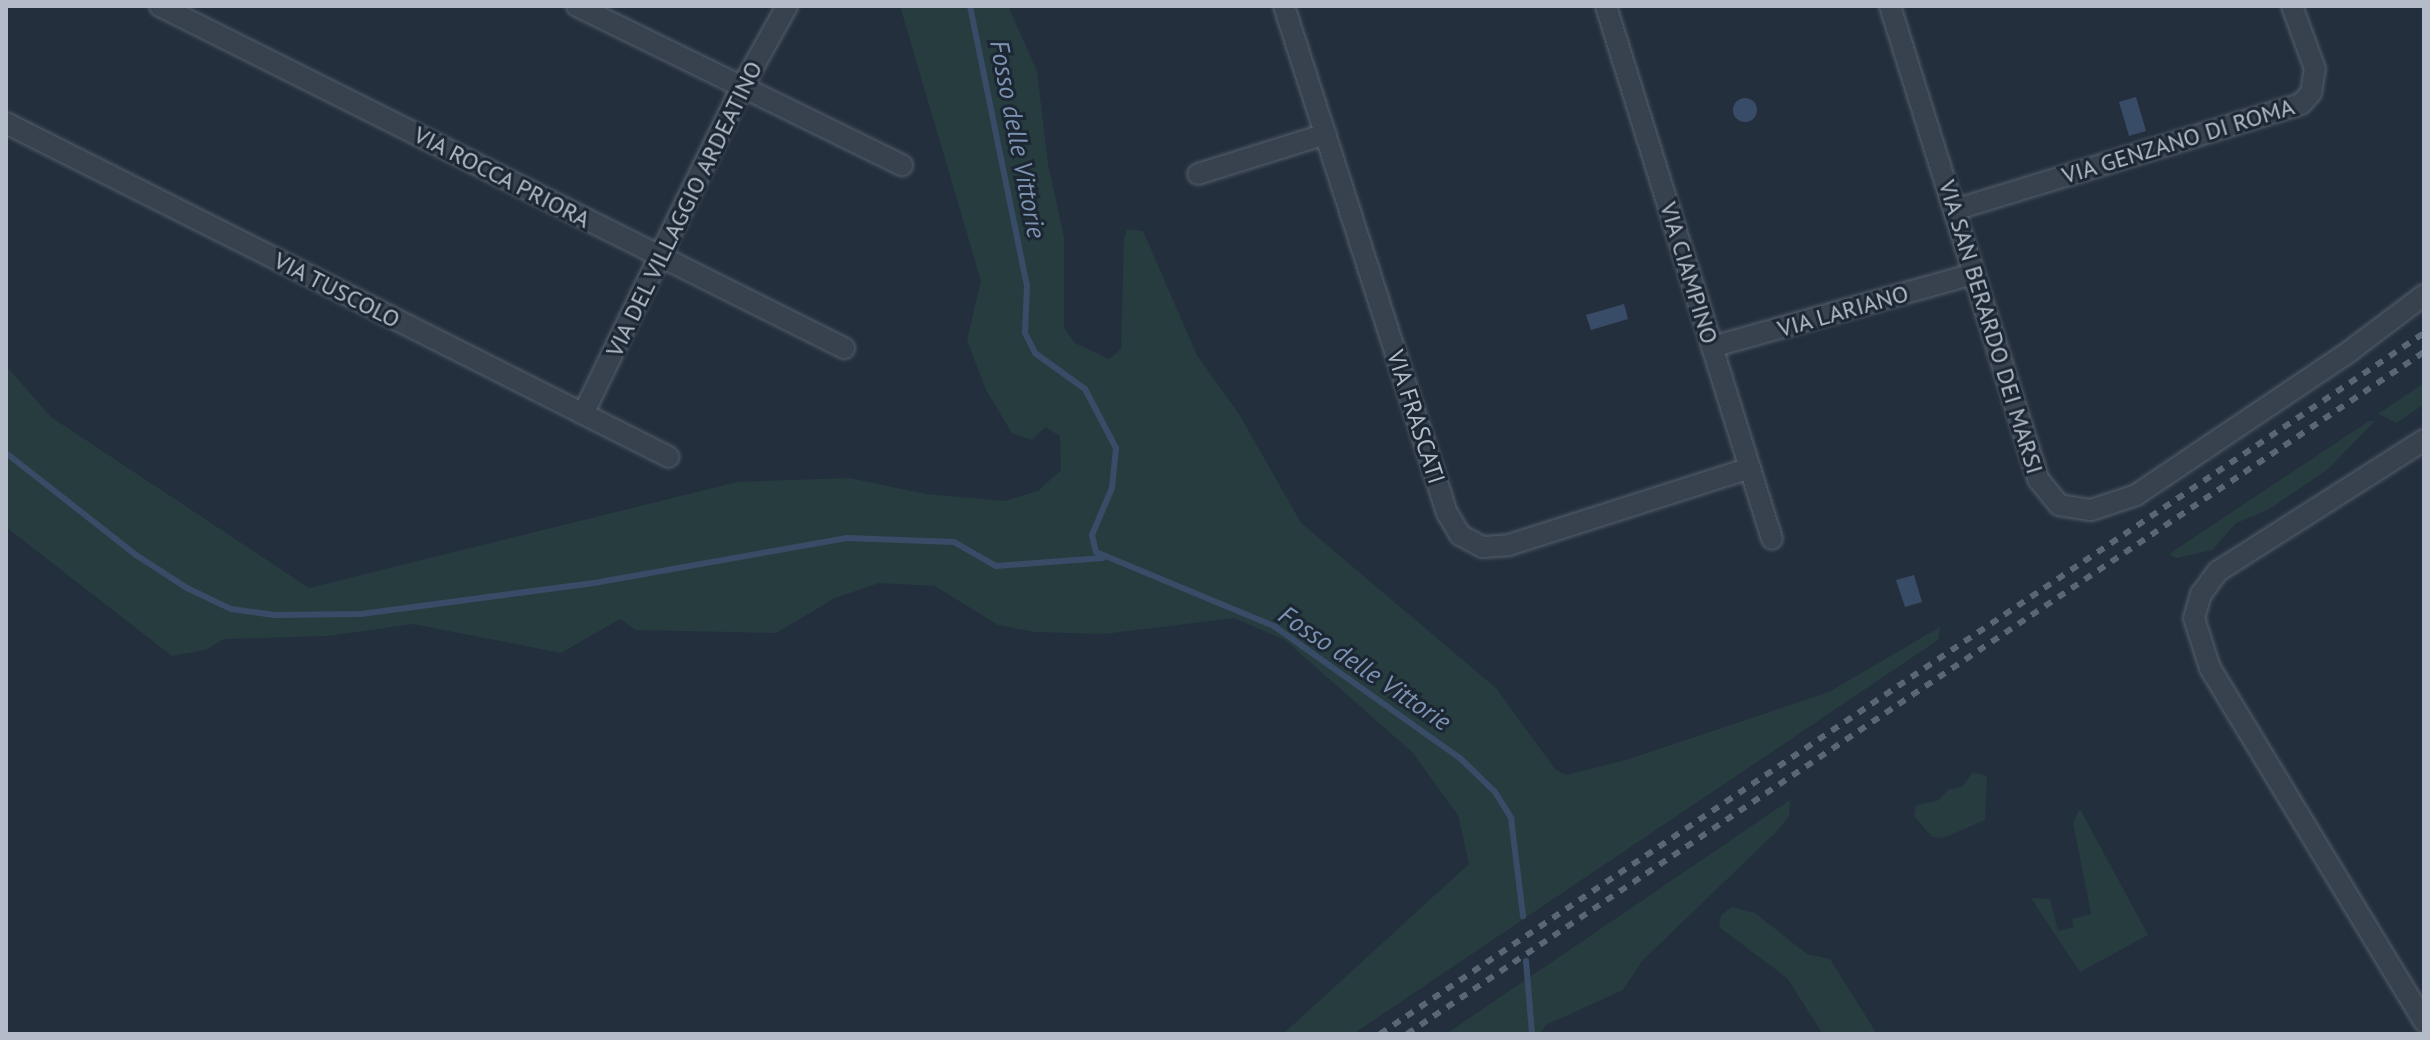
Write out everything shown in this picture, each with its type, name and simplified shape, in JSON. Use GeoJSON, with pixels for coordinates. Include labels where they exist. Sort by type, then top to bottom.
{"type":"FeatureCollection","features":[{"type":"Feature","properties":{"kind":"street","name":"VIA ROCCA PRIORA"},"geometry":{"type":"LineString","coordinates":[[160,6],[844,348]]}},
{"type":"Feature","properties":{"kind":"street"},"geometry":{"type":"LineString","coordinates":[[577,6],[902,165]]}},
{"type":"Feature","properties":{"kind":"street","name":"VIA DEL VILLAGGIO ARDEATINO"},"geometry":{"type":"LineString","coordinates":[[583,414],[742,87],[787,6]]}},
{"type":"Feature","properties":{"kind":"street","name":"VIA FRASCATI"},"geometry":{"type":"LineString","coordinates":[[1284,6],[1447,513],[1460,535],[1483,547],[1509,545],[1750,468]]}},
{"type":"Feature","properties":{"kind":"street","name":"VIA CIAMPINO"},"geometry":{"type":"LineString","coordinates":[[1606,6],[1772,539]]}},
{"type":"Feature","properties":{"kind":"street","name":"VIA SAN BERARDO DEI MARSI"},"geometry":{"type":"LineString","coordinates":[[1890,6],[2040,486],[2059,505],[2078,511],[2109,506],[2136,495],[2350,351],[2424,295]]}},
{"type":"Feature","properties":{"kind":"street","name":"VIA GENZANO DI ROMA"},"geometry":{"type":"LineString","coordinates":[[1954,210],[2301,104],[2311,93],[2315,69],[2292,6]]}},
{"type":"Feature","properties":{"kind":"street","name":"VIA TUSCOLO"},"geometry":{"type":"LineString","coordinates":[[6,123],[669,457]]}},
{"type":"Feature","properties":{"kind":"street"},"geometry":{"type":"LineString","coordinates":[[1198,174],[1326,134]]}},
{"type":"Feature","properties":{"kind":"street","name":"VIA LARIANO"},"geometry":{"type":"LineString","coordinates":[[1712,347],[1974,274]]}},
{"type":"Feature","properties":{"kind":"street"},"geometry":{"type":"LineString","coordinates":[[2424,440],[2218,571],[2201,594],[2194,618],[2210,668],[2424,1022]]}},
{"type":"Feature","properties":{"kind":"green space"},"geometry":{"type":"Polygon","coordinates":[[[900,6],[1008,6],[1037,71],[1048,164],[1064,237],[1064,328],[1075,343],[1109,359],[1121,349],[1124,239],[1127,229],[1143,231],[1197,355],[1239,414],[1301,523],[1496,688],[1555,769],[1566,775],[1629,759],[1829,692],[1940,627],[1938,640],[1353,1034],[1283,1034],[1469,864],[1458,815],[1412,752],[1285,640],[1234,618],[1104,634],[1035,632],[998,625],[935,586],[879,583],[835,598],[776,633],[636,630],[620,619],[561,653],[413,624],[327,636],[224,639],[205,650],[172,656],[6,527],[6,366],[51,417],[309,588],[737,482],[849,478],[926,494],[1004,501],[1038,491],[1061,470],[1060,436],[1045,427],[1032,440],[1012,433],[986,390],[967,340],[981,281],[900,6]]]}},
{"type":"Feature","properties":{"kind":"green space"},"geometry":{"type":"Polygon","coordinates":[[[2424,383],[2424,404],[2397,423],[2378,414],[2424,383]]]}},
{"type":"Feature","properties":{"kind":"green space"},"geometry":{"type":"Polygon","coordinates":[[[2369,421],[2375,421],[2327,470],[2268,510],[2236,523],[2212,550],[2176,558],[2169,554],[2369,421]]]}},
{"type":"Feature","properties":{"kind":"green space"},"geometry":{"type":"Polygon","coordinates":[[[1973,772],[1987,776],[1985,820],[1943,838],[1932,837],[1914,816],[1916,805],[1937,801],[1949,789],[1962,787],[1973,772]]]}},
{"type":"Feature","properties":{"kind":"green space"},"geometry":{"type":"Polygon","coordinates":[[[1790,800],[1789,816],[1778,830],[1642,961],[1623,990],[1546,1025],[1540,1034],[1446,1034],[1790,800]]]}},
{"type":"Feature","properties":{"kind":"green space"},"geometry":{"type":"Polygon","coordinates":[[[2080,809],[2148,935],[2080,972],[2031,898],[2050,899],[2058,931],[2074,927],[2072,919],[2091,914],[2073,822],[2080,809]]]}},
{"type":"Feature","properties":{"kind":"green space"},"geometry":{"type":"Polygon","coordinates":[[[1732,907],[1755,913],[1807,954],[1830,959],[1877,1034],[1823,1034],[1787,978],[1719,927],[1721,915],[1732,907]]]}},
{"type":"Feature","properties":{"kind":"water"},"geometry":{"type":"Polygon","coordinates":[[[2136,97],[2146,131],[2129,136],[2119,102],[2136,97]]]}},
{"type":"Feature","properties":{"kind":"water"},"geometry":{"type":"Polygon","coordinates":[[[1745,98],[1754,101],[1757,110],[1754,119],[1745,122],[1736,119],[1733,110],[1736,101],[1745,98]]]}},
{"type":"Feature","properties":{"kind":"water"},"geometry":{"type":"Polygon","coordinates":[[[1624,304],[1628,319],[1591,330],[1586,315],[1624,304]]]}},
{"type":"Feature","properties":{"kind":"water"},"geometry":{"type":"Polygon","coordinates":[[[1914,575],[1922,602],[1905,607],[1896,580],[1914,575]]]}},
{"type":"Feature","properties":{"kind":"waterway","name":"Fosso delle Vittorie"},"geometry":{"type":"LineString","coordinates":[[970,6],[1027,285],[1025,333],[1035,353],[1085,389],[1116,448],[1112,488],[1092,535],[1096,552],[1274,626],[1460,758],[1495,792],[1511,818],[1523,916]]}},
{"type":"Feature","properties":{"kind":"waterway"},"geometry":{"type":"LineString","coordinates":[[6,453],[136,555],[187,588],[231,609],[275,615],[361,614],[594,583],[847,538],[954,542],[996,566],[1103,558]]}},
{"type":"Feature","properties":{"kind":"waterway","name":"Fosso delle Vittorie"},"geometry":{"type":"LineString","coordinates":[[1526,961],[1532,1034]]}},
{"type":"Feature","properties":{"kind":"railway"},"geometry":{"type":"LineString","coordinates":[[1380,1034],[2424,333]]}},
{"type":"Feature","properties":{"kind":"railway"},"geometry":{"type":"LineString","coordinates":[[1407,1034],[2424,352]]}}]}
